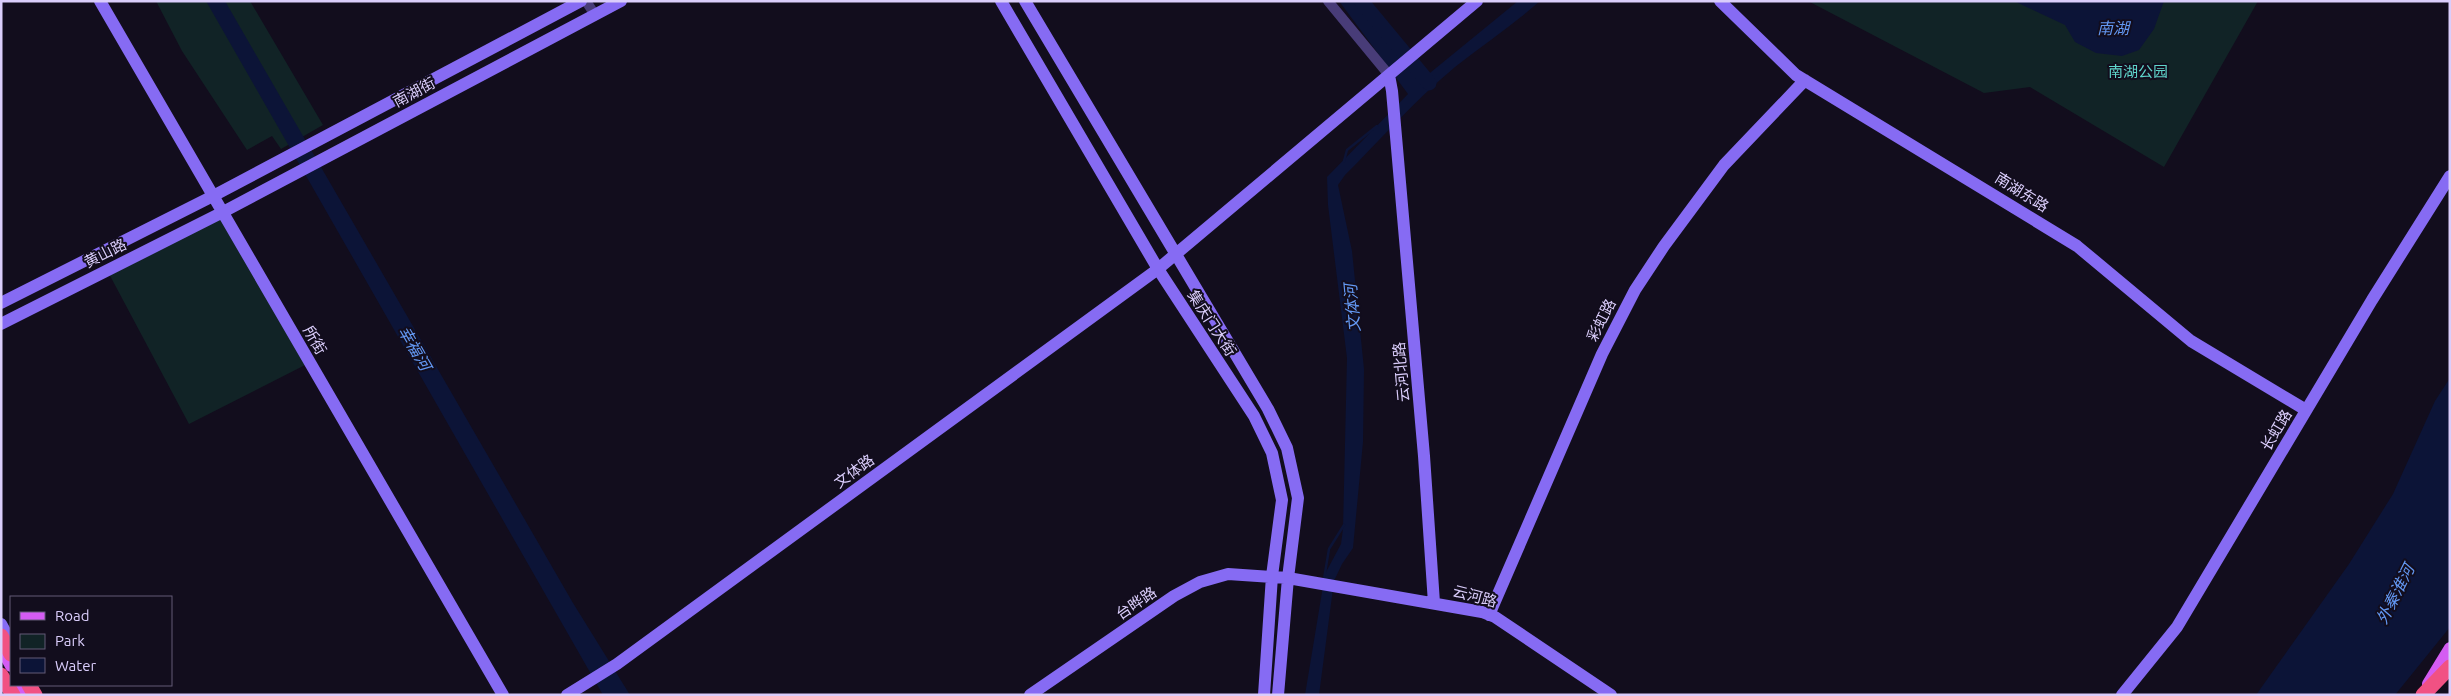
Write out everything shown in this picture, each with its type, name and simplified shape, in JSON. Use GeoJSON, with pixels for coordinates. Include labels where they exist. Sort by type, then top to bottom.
{"type":"FeatureCollection","features":[{"type":"Feature","properties":{"kind":"highway"},"geometry":{"type":"LineString","coordinates":[[1,636],[10,683]]}},
{"type":"Feature","properties":{"kind":"highway"},"geometry":{"type":"LineString","coordinates":[[2422,695],[2450,667]]}},
{"type":"Feature","properties":{"kind":"main road","name":"所街"},"geometry":{"type":"LineString","coordinates":[[100,1],[502,695]]}},
{"type":"Feature","properties":{"kind":"main road","name":"南湖街"},"geometry":{"type":"LineString","coordinates":[[213,196],[581,1]]}},
{"type":"Feature","properties":{"kind":"main road","name":"南湖街"},"geometry":{"type":"LineString","coordinates":[[223,212],[621,1]]}},
{"type":"Feature","properties":{"kind":"main road","name":"集庆门大街"},"geometry":{"type":"LineString","coordinates":[[1001,1],[1158,269],[1254,416],[1272,453],[1282,500],[1272,576],[1264,695]]}},
{"type":"Feature","properties":{"kind":"main road","name":"集庆门大街"},"geometry":{"type":"LineString","coordinates":[[1025,1],[1268,409],[1287,448],[1298,498],[1288,578],[1278,695]]}},
{"type":"Feature","properties":{"kind":"main road","name":"文体路"},"geometry":{"type":"LineString","coordinates":[[566,695],[614,665],[1158,269],[1477,1]]}},
{"type":"Feature","properties":{"kind":"main road","name":"南湖东路"},"geometry":{"type":"LineString","coordinates":[[1720,1],[1796,75],[2077,246],[2191,342],[2306,410]]}},
{"type":"Feature","properties":{"kind":"main road","name":"云河北路"},"geometry":{"type":"LineString","coordinates":[[1391,73],[1424,456],[1434,603]]}},
{"type":"Feature","properties":{"kind":"main road","name":"彩虹路"},"geometry":{"type":"LineString","coordinates":[[1489,615],[1602,354],[1635,290],[1664,246],[1724,165],[1805,80]]}},
{"type":"Feature","properties":{"kind":"main road","name":"长虹路"},"geometry":{"type":"LineString","coordinates":[[2122,695],[2177,627],[2306,410],[2450,176]]}},
{"type":"Feature","properties":{"kind":"main road","name":"黄山路"},"geometry":{"type":"LineString","coordinates":[[1,303],[213,196]]}},
{"type":"Feature","properties":{"kind":"main road","name":"黄山路"},"geometry":{"type":"LineString","coordinates":[[1,324],[223,212]]}},
{"type":"Feature","properties":{"kind":"main road","name":"台晔路"},"geometry":{"type":"LineString","coordinates":[[1030,695],[1174,596],[1200,582],[1228,574],[1272,576],[1310,581]]}},
{"type":"Feature","properties":{"kind":"main road","name":"云河路"},"geometry":{"type":"LineString","coordinates":[[1310,581],[1434,603],[1489,615],[1611,695]]}},
{"type":"Feature","properties":{"kind":"main road"},"geometry":{"type":"LineString","coordinates":[[1,624],[10,640]]}},
{"type":"Feature","properties":{"kind":"main road"},"geometry":{"type":"LineString","coordinates":[[1,648],[7,666]]}},
{"type":"Feature","properties":{"kind":"main road"},"geometry":{"type":"LineString","coordinates":[[2422,695],[2450,648]]}},
{"type":"Feature","properties":{"kind":"street"},"geometry":{"type":"LineString","coordinates":[[586,1],[595,15]]}},
{"type":"Feature","properties":{"kind":"street"},"geometry":{"type":"LineString","coordinates":[[1328,1],[1391,73]]}},
{"type":"Feature","properties":{"kind":"green space"},"geometry":{"type":"Polygon","coordinates":[[[156,1],[250,1],[323,125],[281,149],[272,136],[247,150],[182,51],[156,1]]]}},
{"type":"Feature","properties":{"kind":"green space","name":"南湖公园"},"geometry":{"type":"Polygon","coordinates":[[[1808,1],[2258,1],[2164,167],[2030,87],[1984,93],[1808,1]]]}},
{"type":"Feature","properties":{"kind":"green space"},"geometry":{"type":"Polygon","coordinates":[[[223,212],[311,362],[189,424],[107,270],[223,212]]]}},
{"type":"Feature","properties":{"kind":"water","name":"幸福河"},"geometry":{"type":"Polygon","coordinates":[[[206,1],[225,1],[573,603],[630,695],[603,695],[206,1]]]}},
{"type":"Feature","properties":{"kind":"water"},"geometry":{"type":"Polygon","coordinates":[[[1339,1],[1361,1],[1421,77],[1425,77],[1518,1],[1540,1],[1440,80],[1398,120],[1345,175],[1338,185],[1352,251],[1364,369],[1363,442],[1353,548],[1342,564],[1334,581],[1319,695],[1305,695],[1325,574],[1341,544],[1343,529],[1347,358],[1328,205],[1327,177],[1408,94],[1339,1]]]}},
{"type":"Feature","properties":{"kind":"water","name":"南湖"},"geometry":{"type":"Polygon","coordinates":[[[2014,1],[2164,1],[2154,29],[2139,50],[2122,56],[2096,53],[2075,42],[2065,25],[2014,1]]]}},
{"type":"Feature","properties":{"kind":"water","name":"外秦淮河"},"geometry":{"type":"Polygon","coordinates":[[[2450,378],[2450,627],[2395,695],[2256,695],[2349,564],[2393,494],[2435,401],[2450,378]]]}},
{"type":"Feature","properties":{"kind":"waterway"},"geometry":{"type":"LineString","coordinates":[[1361,1],[1429,83]]}},
{"type":"Feature","properties":{"kind":"waterway","name":"文体河"},"geometry":{"type":"LineString","coordinates":[[1344,161],[1347,150],[1377,126]]}},
{"type":"Feature","properties":{"kind":"waterway","name":"文体河"},"geometry":{"type":"LineString","coordinates":[[1324,579],[1329,549],[1344,525]]}}]}
